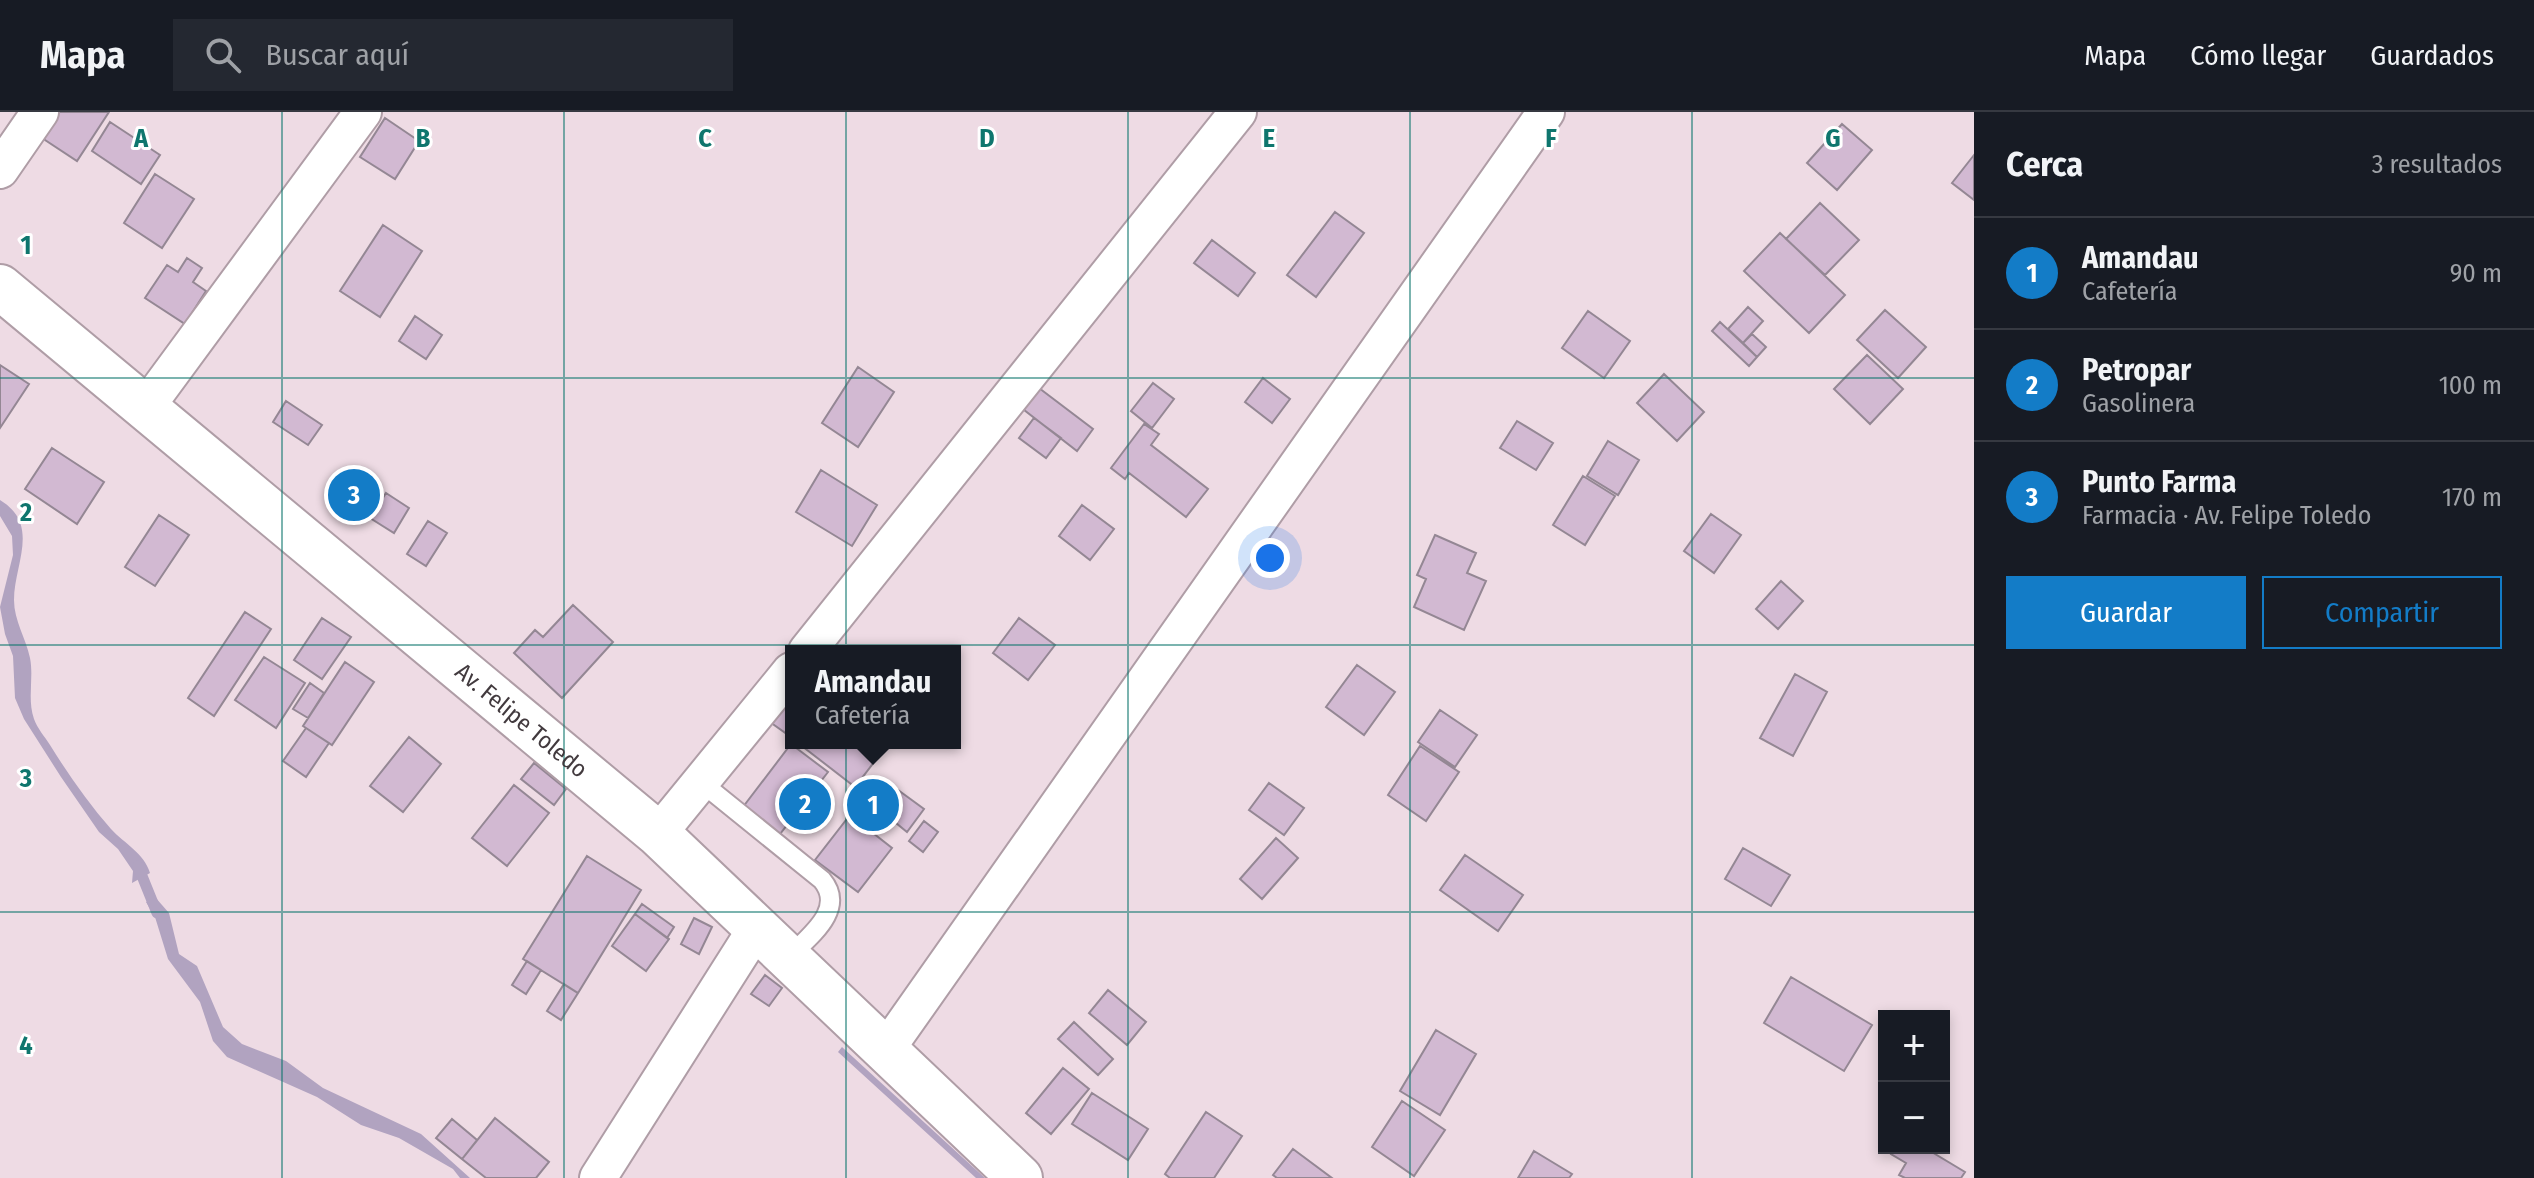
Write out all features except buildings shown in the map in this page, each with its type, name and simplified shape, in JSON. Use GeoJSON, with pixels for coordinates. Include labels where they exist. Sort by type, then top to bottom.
{"type":"FeatureCollection","features":[{"type":"Feature","properties":{"kind":"main road","name":"Av. Felipe Toledo"},"geometry":{"type":"LineString","coordinates":[[0,287],[658,834],[1020,1178]]}},
{"type":"Feature","properties":{"kind":"street"},"geometry":{"type":"LineString","coordinates":[[0,170],[40,112]]}},
{"type":"Feature","properties":{"kind":"street"},"geometry":{"type":"LineString","coordinates":[[146,407],[363,112]]}},
{"type":"Feature","properties":{"kind":"street"},"geometry":{"type":"LineString","coordinates":[[812,645],[1238,112]]}},
{"type":"Feature","properties":{"kind":"street"},"geometry":{"type":"LineString","coordinates":[[885,1051],[1546,112]]}},
{"type":"Feature","properties":{"kind":"street"},"geometry":{"type":"LineString","coordinates":[[658,834],[785,679]]}},
{"type":"Feature","properties":{"kind":"street"},"geometry":{"type":"LineString","coordinates":[[598,1178],[756,929]]}},
{"type":"Feature","properties":{"kind":"lane"},"geometry":{"type":"LineString","coordinates":[[702,783],[822,880],[830,890],[831,904],[825,919],[788,958]]}},
{"type":"Feature","properties":{"kind":"shaded area"},"geometry":{"type":"Polygon","coordinates":[[[0,500],[12,510],[22,533],[14,600],[30,658],[34,719],[94,809],[147,866],[150,873],[132,883],[133,871],[118,849],[99,832],[61,777],[24,719],[15,698],[13,656],[0,607],[13,555],[12,536],[0,516],[0,500]]]}},
{"type":"Feature","properties":{"kind":"shaded area"},"geometry":{"type":"Polygon","coordinates":[[[155,897],[169,913],[179,954],[197,966],[223,1027],[242,1044],[286,1061],[323,1088],[421,1134],[470,1178],[460,1178],[453,1169],[399,1138],[361,1125],[317,1097],[227,1057],[213,1041],[200,1002],[168,959],[155,917],[146,902],[155,897]]]}},
{"type":"Feature","properties":{"kind":"shaded area"},"geometry":{"type":"Polygon","coordinates":[[[842,1047],[985,1178],[976,1178],[838,1052],[842,1047]]]}},
{"type":"Feature","properties":{"kind":"waterway"},"geometry":{"type":"LineString","coordinates":[[138,866],[157,913]]}},
{"type":"Feature","properties":{"kind":"place","name":"Punto Farma"},"geometry":{"type":"Point","coordinates":[354,495]}},
{"type":"Feature","properties":{"kind":"place","name":"Petropar"},"geometry":{"type":"Point","coordinates":[805,804]}},
{"type":"Feature","properties":{"kind":"place","name":"Amandau"},"geometry":{"type":"Point","coordinates":[873,805]}}]}
